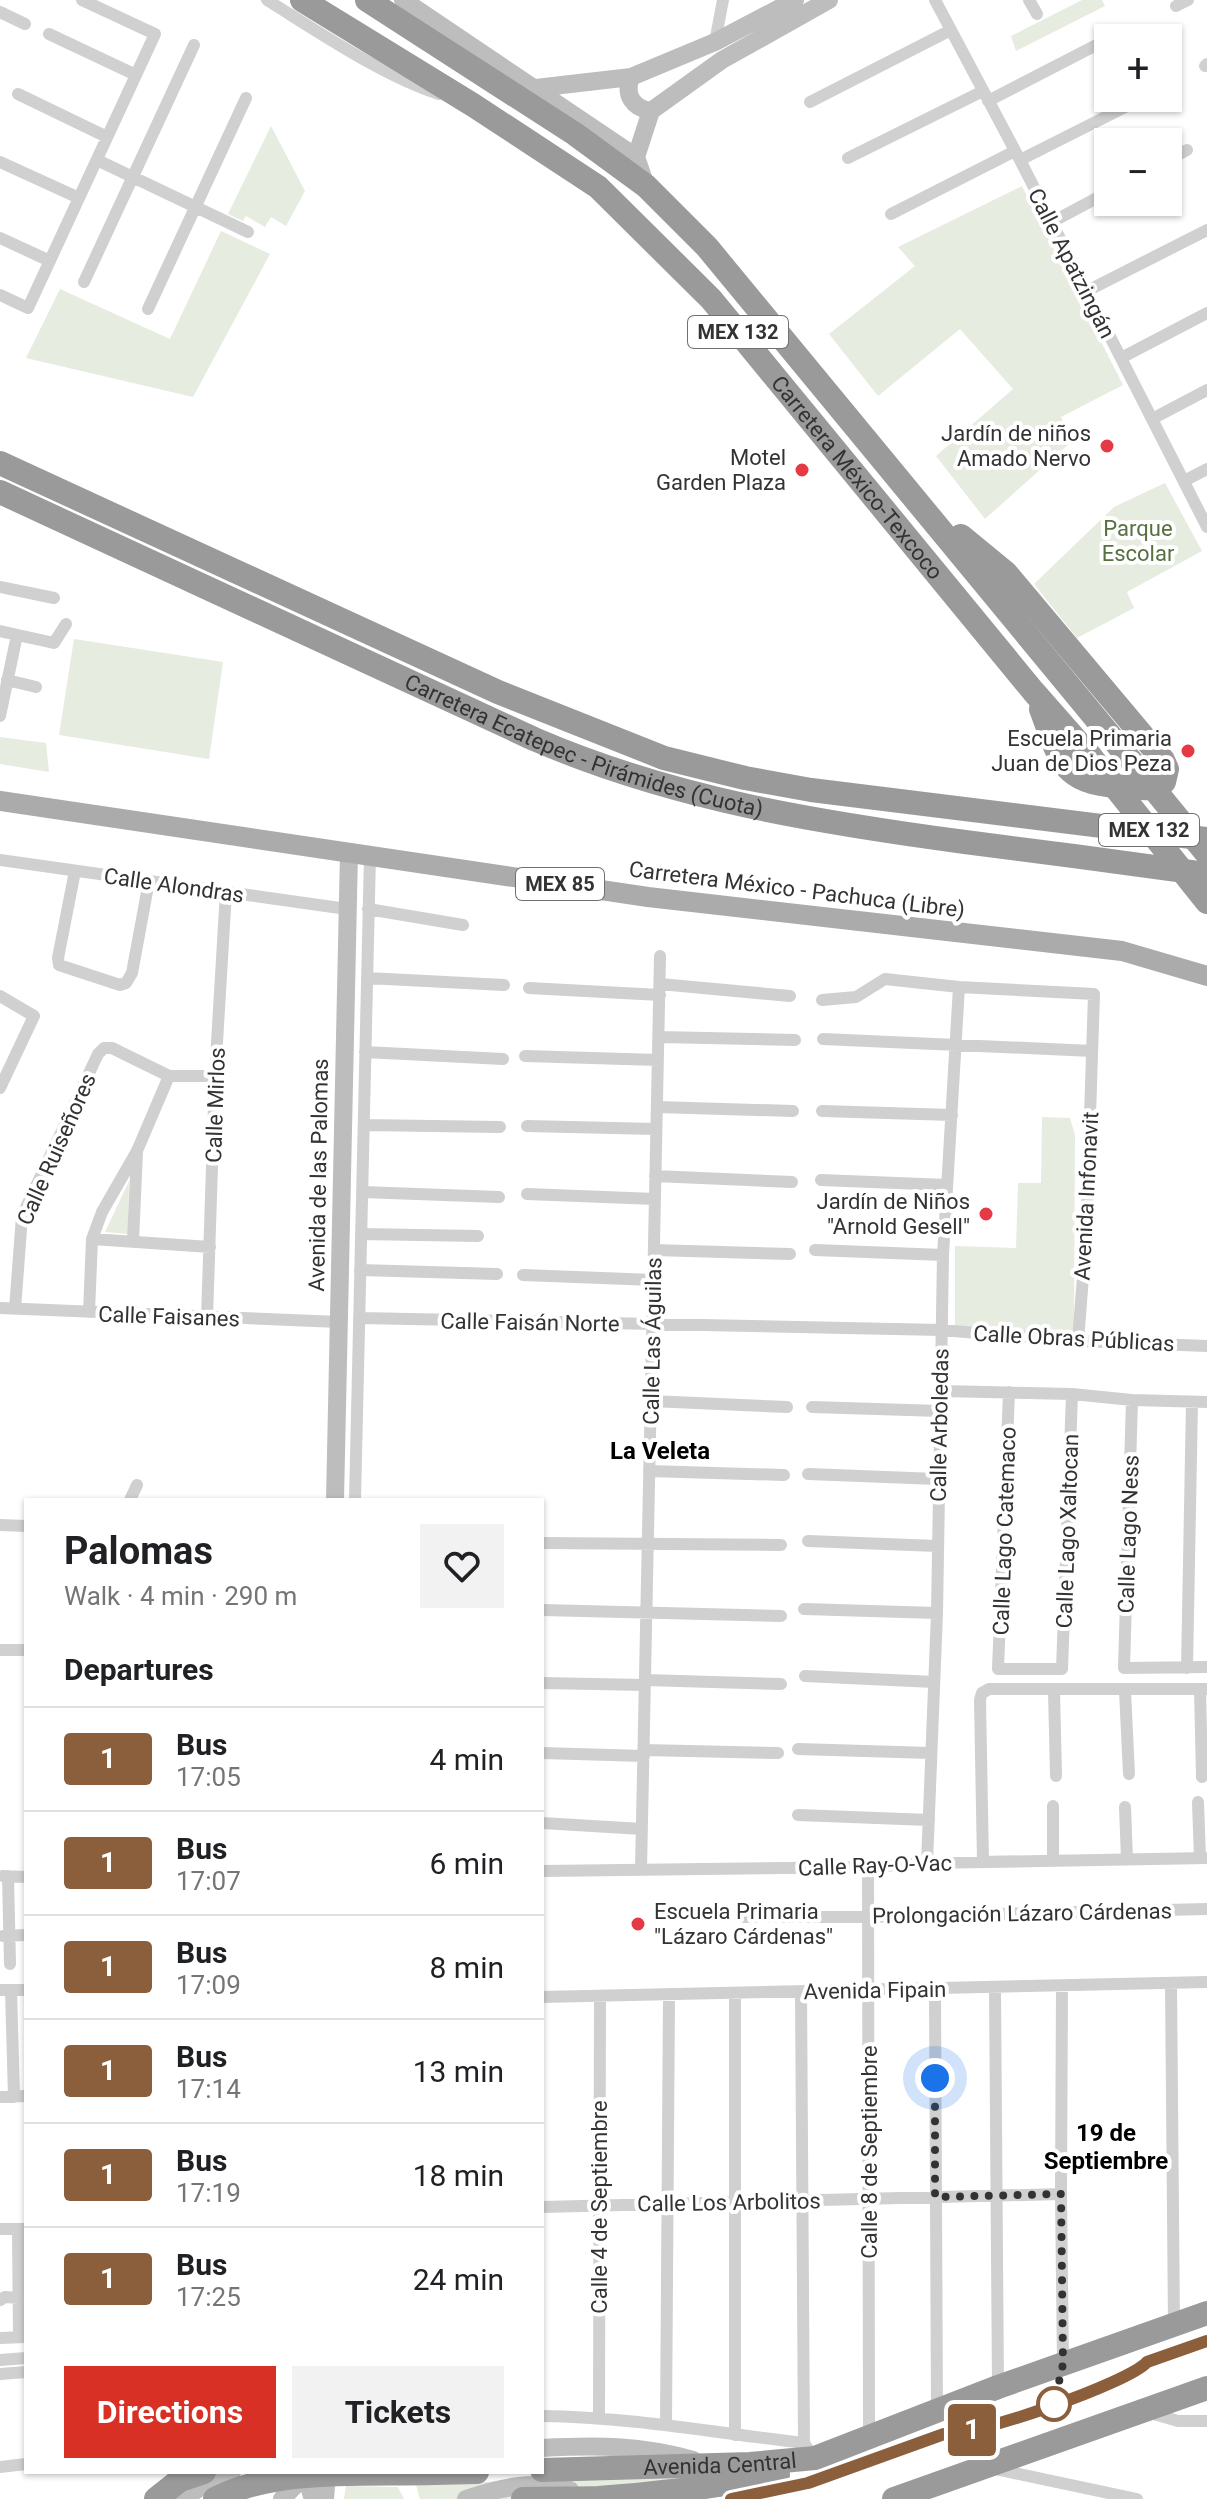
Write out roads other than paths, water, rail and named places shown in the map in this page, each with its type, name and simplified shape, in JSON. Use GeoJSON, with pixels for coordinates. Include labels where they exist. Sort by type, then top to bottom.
{"type":"FeatureCollection","features":[{"type":"Feature","properties":{"kind":"highway","name":"Carretera México-Texcoco"},"geometry":{"type":"LineString","coordinates":[[302,0],[473,105],[598,187],[711,299],[1091,757],[1207,902]]}},
{"type":"Feature","properties":{"kind":"highway","name":"Carretera México-Texcoco"},"geometry":{"type":"LineString","coordinates":[[367,0],[575,134],[646,186],[707,247],[931,515],[1207,854]]}},
{"type":"Feature","properties":{"kind":"highway","name":"Carretera Ecatepec - Pirámides (Cuota)"},"geometry":{"type":"LineString","coordinates":[[0,463],[498,692],[664,758],[811,790],[1207,839]]}},
{"type":"Feature","properties":{"kind":"highway","name":"Carretera Ecatepec - Pirámides (Cuota)"},"geometry":{"type":"LineString","coordinates":[[0,492],[534,739],[625,774],[719,801],[833,824],[1207,874]]}},
{"type":"Feature","properties":{"kind":"highway"},"geometry":{"type":"LineString","coordinates":[[931,515],[1006,573],[1163,760],[1167,769],[1164,782],[1153,788],[1103,786],[1079,778],[1059,756],[1037,695]]}},
{"type":"Feature","properties":{"kind":"highway","name":"Avenida Central"},"geometry":{"type":"LineString","coordinates":[[544,2470],[708,2464],[807,2454],[869,2437],[998,2387],[1207,2313]]}},
{"type":"Feature","properties":{"kind":"highway"},"geometry":{"type":"LineString","coordinates":[[894,2499],[1207,2388]]}},
{"type":"Feature","properties":{"kind":"highway"},"geometry":{"type":"LineString","coordinates":[[523,2499],[596,2498],[721,2486],[780,2475],[792,2470],[807,2454]]}},
{"type":"Feature","properties":{"kind":"highway"},"geometry":{"type":"LineString","coordinates":[[144,2499],[175,2474]]}},
{"type":"Feature","properties":{"kind":"highway"},"geometry":{"type":"LineString","coordinates":[[156,2499],[180,2480],[198,2474]]}},
{"type":"Feature","properties":{"kind":"highway"},"geometry":{"type":"LineString","coordinates":[[215,2499],[237,2489],[280,2478],[403,2474]]}},
{"type":"Feature","properties":{"kind":"main road"},"geometry":{"type":"LineString","coordinates":[[403,0],[636,157],[646,186]]}},
{"type":"Feature","properties":{"kind":"main road"},"geometry":{"type":"LineString","coordinates":[[536,88],[631,77],[715,42],[795,0]]}},
{"type":"Feature","properties":{"kind":"main road"},"geometry":{"type":"LineString","coordinates":[[636,157],[651,111],[722,60],[829,0]]}},
{"type":"Feature","properties":{"kind":"main road"},"geometry":{"type":"LineString","coordinates":[[631,77],[627,87],[630,99],[640,109],[651,111]]}},
{"type":"Feature","properties":{"kind":"main road","name":"Carretera México - Pachuca (Libre)"},"geometry":{"type":"LineString","coordinates":[[0,801],[648,897],[1122,951],[1207,976]]}},
{"type":"Feature","properties":{"kind":"main road","name":"Avenida de las Palomas"},"geometry":{"type":"LineString","coordinates":[[335,1498],[349,852]]}},
{"type":"Feature","properties":{"kind":"main road"},"geometry":{"type":"LineString","coordinates":[[544,2448],[622,2446],[708,2464]]}},
{"type":"Feature","properties":{"kind":"main road"},"geometry":{"type":"LineString","coordinates":[[182,2499],[228,2474]]}},
{"type":"Feature","properties":{"kind":"main road"},"geometry":{"type":"LineString","coordinates":[[282,2499],[302,2474]]}},
{"type":"Feature","properties":{"kind":"main road"},"geometry":{"type":"LineString","coordinates":[[303,2474],[313,2499]]}},
{"type":"Feature","properties":{"kind":"main road"},"geometry":{"type":"LineString","coordinates":[[325,2499],[327,2474]]}},
{"type":"Feature","properties":{"kind":"main road"},"geometry":{"type":"LineString","coordinates":[[466,2499],[496,2489],[534,2486],[561,2487],[596,2498]]}},
{"type":"Feature","properties":{"kind":"street"},"geometry":{"type":"LineString","coordinates":[[0,295],[28,308],[155,34],[82,0]]}},
{"type":"Feature","properties":{"kind":"street"},"geometry":{"type":"LineString","coordinates":[[267,0],[323,36],[420,88],[473,105]]}},
{"type":"Feature","properties":{"kind":"street"},"geometry":{"type":"LineString","coordinates":[[715,42],[723,0]]}},
{"type":"Feature","properties":{"kind":"street","name":"Calle Apatzingán"},"geometry":{"type":"LineString","coordinates":[[935,0],[1207,527]]}},
{"type":"Feature","properties":{"kind":"street"},"geometry":{"type":"LineString","coordinates":[[1029,0],[1037,14]]}},
{"type":"Feature","properties":{"kind":"street"},"geometry":{"type":"LineString","coordinates":[[0,12],[25,24]]}},
{"type":"Feature","properties":{"kind":"street"},"geometry":{"type":"LineString","coordinates":[[810,102],[951,30]]}},
{"type":"Feature","properties":{"kind":"street"},"geometry":{"type":"LineString","coordinates":[[49,34],[136,75]]}},
{"type":"Feature","properties":{"kind":"street"},"geometry":{"type":"LineString","coordinates":[[84,282],[194,45]]}},
{"type":"Feature","properties":{"kind":"street"},"geometry":{"type":"LineString","coordinates":[[848,158],[1094,45]]}},
{"type":"Feature","properties":{"kind":"street"},"geometry":{"type":"LineString","coordinates":[[18,94],[107,137]]}},
{"type":"Feature","properties":{"kind":"street"},"geometry":{"type":"LineString","coordinates":[[148,309],[246,98]]}},
{"type":"Feature","properties":{"kind":"street"},"geometry":{"type":"LineString","coordinates":[[891,214],[1113,112]]}},
{"type":"Feature","properties":{"kind":"street"},"geometry":{"type":"LineString","coordinates":[[1182,153],[1187,150]]}},
{"type":"Feature","properties":{"kind":"street"},"geometry":{"type":"LineString","coordinates":[[97,160],[248,232]]}},
{"type":"Feature","properties":{"kind":"street"},"geometry":{"type":"LineString","coordinates":[[0,162],[79,198]]}},
{"type":"Feature","properties":{"kind":"street"},"geometry":{"type":"LineString","coordinates":[[1052,222],[1094,200]]}},
{"type":"Feature","properties":{"kind":"street"},"geometry":{"type":"LineString","coordinates":[[1087,291],[1207,230]]}},
{"type":"Feature","properties":{"kind":"street"},"geometry":{"type":"LineString","coordinates":[[0,238],[50,261]]}},
{"type":"Feature","properties":{"kind":"street"},"geometry":{"type":"LineString","coordinates":[[1121,358],[1207,313]]}},
{"type":"Feature","properties":{"kind":"street"},"geometry":{"type":"LineString","coordinates":[[1152,419],[1207,390]]}},
{"type":"Feature","properties":{"kind":"street"},"geometry":{"type":"LineString","coordinates":[[1184,481],[1207,469]]}},
{"type":"Feature","properties":{"kind":"street"},"geometry":{"type":"LineString","coordinates":[[0,587],[54,598]]}},
{"type":"Feature","properties":{"kind":"street"},"geometry":{"type":"LineString","coordinates":[[0,631],[54,643],[66,624]]}},
{"type":"Feature","properties":{"kind":"street"},"geometry":{"type":"LineString","coordinates":[[0,716],[17,635]]}},
{"type":"Feature","properties":{"kind":"street"},"geometry":{"type":"LineString","coordinates":[[7,680],[36,687]]}},
{"type":"Feature","properties":{"kind":"street","name":"Avenida de las Palomas"},"geometry":{"type":"LineString","coordinates":[[355,1498],[370,855]]}},
{"type":"Feature","properties":{"kind":"street","name":"Calle Alondras"},"geometry":{"type":"LineString","coordinates":[[0,861],[347,909]]}},
{"type":"Feature","properties":{"kind":"street"},"geometry":{"type":"LineString","coordinates":[[75,871],[59,965],[120,985],[126,983],[132,973],[149,881]]}},
{"type":"Feature","properties":{"kind":"street","name":"Calle Mirlos"},"geometry":{"type":"LineString","coordinates":[[207,1318],[215,1076],[226,892]]}},
{"type":"Feature","properties":{"kind":"street"},"geometry":{"type":"LineString","coordinates":[[368,909],[463,925]]}},
{"type":"Feature","properties":{"kind":"street","name":"Calle Las Águilas"},"geometry":{"type":"LineString","coordinates":[[641,1869],[660,956]]}},
{"type":"Feature","properties":{"kind":"street"},"geometry":{"type":"LineString","coordinates":[[367,978],[504,985]]}},
{"type":"Feature","properties":{"kind":"street"},"geometry":{"type":"LineString","coordinates":[[822,1000],[856,997],[878,980],[885,979],[959,987]]}},
{"type":"Feature","properties":{"kind":"street","name":"Calle Arboledas"},"geometry":{"type":"LineString","coordinates":[[927,1863],[937,1613],[943,1255],[952,1115],[961,1046],[959,987]]}},
{"type":"Feature","properties":{"kind":"street","name":"Avenida Infonavit"},"geometry":{"type":"LineString","coordinates":[[959,987],[1094,994],[1086,1238],[1078,1341]]}},
{"type":"Feature","properties":{"kind":"street"},"geometry":{"type":"LineString","coordinates":[[529,988],[790,996]]}},
{"type":"Feature","properties":{"kind":"street"},"geometry":{"type":"LineString","coordinates":[[0,996],[34,1016],[0,1088]]}},
{"type":"Feature","properties":{"kind":"street"},"geometry":{"type":"LineString","coordinates":[[659,1037],[795,1040]]}},
{"type":"Feature","properties":{"kind":"street"},"geometry":{"type":"LineString","coordinates":[[823,1039],[1092,1051]]}},
{"type":"Feature","properties":{"kind":"street","name":"Calle Ruiseñores"},"geometry":{"type":"LineString","coordinates":[[15,1309],[22,1216],[98,1054],[104,1048],[112,1048],[169,1076]]}},
{"type":"Feature","properties":{"kind":"street"},"geometry":{"type":"LineString","coordinates":[[365,1052],[503,1059]]}},
{"type":"Feature","properties":{"kind":"street"},"geometry":{"type":"LineString","coordinates":[[525,1056],[658,1060]]}},
{"type":"Feature","properties":{"kind":"street"},"geometry":{"type":"LineString","coordinates":[[89,1312],[92,1239],[102,1212],[137,1151],[169,1076],[215,1076]]}},
{"type":"Feature","properties":{"kind":"street"},"geometry":{"type":"LineString","coordinates":[[657,1107],[793,1111]]}},
{"type":"Feature","properties":{"kind":"street"},"geometry":{"type":"LineString","coordinates":[[822,1111],[952,1115]]}},
{"type":"Feature","properties":{"kind":"street"},"geometry":{"type":"LineString","coordinates":[[364,1125],[500,1127]]}},
{"type":"Feature","properties":{"kind":"street"},"geometry":{"type":"LineString","coordinates":[[527,1126],[656,1129]]}},
{"type":"Feature","properties":{"kind":"street"},"geometry":{"type":"LineString","coordinates":[[133,1241],[137,1151]]}},
{"type":"Feature","properties":{"kind":"street"},"geometry":{"type":"LineString","coordinates":[[655,1176],[792,1182]]}},
{"type":"Feature","properties":{"kind":"street"},"geometry":{"type":"LineString","coordinates":[[821,1180],[947,1185]]}},
{"type":"Feature","properties":{"kind":"street"},"geometry":{"type":"LineString","coordinates":[[362,1192],[499,1197]]}},
{"type":"Feature","properties":{"kind":"street"},"geometry":{"type":"LineString","coordinates":[[527,1194],[655,1199]]}},
{"type":"Feature","properties":{"kind":"street"},"geometry":{"type":"LineString","coordinates":[[361,1234],[478,1236]]}},
{"type":"Feature","properties":{"kind":"street"},"geometry":{"type":"LineString","coordinates":[[92,1239],[210,1247]]}},
{"type":"Feature","properties":{"kind":"street"},"geometry":{"type":"LineString","coordinates":[[654,1250],[790,1254]]}},
{"type":"Feature","properties":{"kind":"street"},"geometry":{"type":"LineString","coordinates":[[815,1250],[943,1255]]}},
{"type":"Feature","properties":{"kind":"street"},"geometry":{"type":"LineString","coordinates":[[360,1270],[497,1274]]}},
{"type":"Feature","properties":{"kind":"street"},"geometry":{"type":"LineString","coordinates":[[523,1275],[654,1280]]}},
{"type":"Feature","properties":{"kind":"street","name":"Calle Faisanes"},"geometry":{"type":"LineString","coordinates":[[0,1308],[339,1322]]}},
{"type":"Feature","properties":{"kind":"street","name":"Calle Faisán Norte"},"geometry":{"type":"LineString","coordinates":[[359,1318],[941,1330]]}},
{"type":"Feature","properties":{"kind":"street","name":"Calle Obras Públicas"},"geometry":{"type":"LineString","coordinates":[[941,1330],[1078,1341],[1207,1346]]}},
{"type":"Feature","properties":{"kind":"street"},"geometry":{"type":"LineString","coordinates":[[942,1391],[1207,1402]]}},
{"type":"Feature","properties":{"kind":"street","name":"Calle Lago Catemaco"},"geometry":{"type":"LineString","coordinates":[[1009,1392],[998,1669],[1062,1669]]}},
{"type":"Feature","properties":{"kind":"street","name":"Calle Lago Xaltocan"},"geometry":{"type":"LineString","coordinates":[[1062,1669],[1072,1394]]}},
{"type":"Feature","properties":{"kind":"street","name":"Calle Lago Ness"},"geometry":{"type":"LineString","coordinates":[[1132,1400],[1124,1668],[1187,1668]]}},
{"type":"Feature","properties":{"kind":"street"},"geometry":{"type":"LineString","coordinates":[[651,1401],[787,1407]]}},
{"type":"Feature","properties":{"kind":"street"},"geometry":{"type":"LineString","coordinates":[[1192,1402],[1187,1668],[1207,1667]]}},
{"type":"Feature","properties":{"kind":"street"},"geometry":{"type":"LineString","coordinates":[[812,1407],[940,1411]]}},
{"type":"Feature","properties":{"kind":"street"},"geometry":{"type":"LineString","coordinates":[[649,1471],[784,1475]]}},
{"type":"Feature","properties":{"kind":"street"},"geometry":{"type":"LineString","coordinates":[[808,1474],[937,1479]]}},
{"type":"Feature","properties":{"kind":"street"},"geometry":{"type":"LineString","coordinates":[[131,1498],[137,1485]]}},
{"type":"Feature","properties":{"kind":"street"},"geometry":{"type":"LineString","coordinates":[[0,1525],[24,1526]]}},
{"type":"Feature","properties":{"kind":"street"},"geometry":{"type":"LineString","coordinates":[[808,1541],[937,1546]]}},
{"type":"Feature","properties":{"kind":"street"},"geometry":{"type":"LineString","coordinates":[[544,1543],[781,1545]]}},
{"type":"Feature","properties":{"kind":"street"},"geometry":{"type":"LineString","coordinates":[[804,1609],[937,1613]]}},
{"type":"Feature","properties":{"kind":"street"},"geometry":{"type":"LineString","coordinates":[[544,1610],[781,1616]]}},
{"type":"Feature","properties":{"kind":"street"},"geometry":{"type":"LineString","coordinates":[[0,1650],[24,1650]]}},
{"type":"Feature","properties":{"kind":"street"},"geometry":{"type":"LineString","coordinates":[[805,1676],[934,1682]]}},
{"type":"Feature","properties":{"kind":"street"},"geometry":{"type":"LineString","coordinates":[[544,1683],[781,1684]]}},
{"type":"Feature","properties":{"kind":"street"},"geometry":{"type":"LineString","coordinates":[[983,1862],[980,1700],[982,1693],[989,1689],[1204,1690],[1202,1777]]}},
{"type":"Feature","properties":{"kind":"street"},"geometry":{"type":"LineString","coordinates":[[1054,1691],[1056,1776]]}},
{"type":"Feature","properties":{"kind":"street"},"geometry":{"type":"LineString","coordinates":[[1125,1691],[1129,1774]]}},
{"type":"Feature","properties":{"kind":"street"},"geometry":{"type":"LineString","coordinates":[[798,1749],[931,1753]]}},
{"type":"Feature","properties":{"kind":"street"},"geometry":{"type":"LineString","coordinates":[[544,1753],[778,1753]]}},
{"type":"Feature","properties":{"kind":"street"},"geometry":{"type":"LineString","coordinates":[[1198,1802],[1204,1858]]}},
{"type":"Feature","properties":{"kind":"street"},"geometry":{"type":"LineString","coordinates":[[1053,1806],[1053,1860]]}},
{"type":"Feature","properties":{"kind":"street"},"geometry":{"type":"LineString","coordinates":[[1125,1807],[1127,1859]]}},
{"type":"Feature","properties":{"kind":"street"},"geometry":{"type":"LineString","coordinates":[[798,1815],[929,1820]]}},
{"type":"Feature","properties":{"kind":"street"},"geometry":{"type":"LineString","coordinates":[[544,1823],[642,1829]]}},
{"type":"Feature","properties":{"kind":"street","name":"Calle Ray-O-Vac"},"geometry":{"type":"LineString","coordinates":[[544,1871],[868,1867],[927,1863],[1204,1858]]}},
{"type":"Feature","properties":{"kind":"street","name":"Calle 8 de Septiembre"},"geometry":{"type":"LineString","coordinates":[[868,1867],[869,2437]]}},
{"type":"Feature","properties":{"kind":"street"},"geometry":{"type":"LineString","coordinates":[[10,1964],[4,1936],[4,1876],[24,1877]]}},
{"type":"Feature","properties":{"kind":"street","name":"Prolongación Lázaro Cárdenas"},"geometry":{"type":"LineString","coordinates":[[740,1917],[1207,1909]]}},
{"type":"Feature","properties":{"kind":"street"},"geometry":{"type":"LineString","coordinates":[[4,1936],[24,1935]]}},
{"type":"Feature","properties":{"kind":"street","name":"Avenida Fipain"},"geometry":{"type":"LineString","coordinates":[[544,1997],[1207,1982]]}},
{"type":"Feature","properties":{"kind":"street"},"geometry":{"type":"LineString","coordinates":[[1171,1983],[1174,2325]]}},
{"type":"Feature","properties":{"kind":"street"},"geometry":{"type":"LineString","coordinates":[[1062,1986],[1063,2364]]}},
{"type":"Feature","properties":{"kind":"street"},"geometry":{"type":"LineString","coordinates":[[995,1987],[998,2387]]}},
{"type":"Feature","properties":{"kind":"street"},"geometry":{"type":"LineString","coordinates":[[935,1989],[937,2412]]}},
{"type":"Feature","properties":{"kind":"street"},"geometry":{"type":"LineString","coordinates":[[0,2097],[20,2096],[6,1990]]}},
{"type":"Feature","properties":{"kind":"street"},"geometry":{"type":"LineString","coordinates":[[544,2416],[666,2423],[735,2435],[807,2454],[801,1992]]}},
{"type":"Feature","properties":{"kind":"street"},"geometry":{"type":"LineString","coordinates":[[735,1994],[735,2435]]}},
{"type":"Feature","properties":{"kind":"street"},"geometry":{"type":"LineString","coordinates":[[666,2423],[669,1996]]}},
{"type":"Feature","properties":{"kind":"street","name":"Calle 4 de Septiembre"},"geometry":{"type":"LineString","coordinates":[[599,2417],[600,1997]]}},
{"type":"Feature","properties":{"kind":"street","name":"Calle Los Arbolitos"},"geometry":{"type":"LineString","coordinates":[[544,2207],[1061,2194]]}},
{"type":"Feature","properties":{"kind":"street"},"geometry":{"type":"LineString","coordinates":[[0,2229],[22,2229],[19,2298],[22,2337],[0,2338]]}},
{"type":"Feature","properties":{"kind":"street"},"geometry":{"type":"LineString","coordinates":[[0,2300],[5,2297],[19,2298]]}},
{"type":"Feature","properties":{"kind":"street"},"geometry":{"type":"LineString","coordinates":[[0,2360],[24,2358]]}},
{"type":"Feature","properties":{"kind":"street"},"geometry":{"type":"LineString","coordinates":[[0,2374],[24,2372]]}},
{"type":"Feature","properties":{"kind":"street"},"geometry":{"type":"LineString","coordinates":[[1144,2411],[1178,2421],[1207,2421]]}},
{"type":"Feature","properties":{"kind":"street"},"geometry":{"type":"LineString","coordinates":[[0,2467],[24,2464]]}},
{"type":"Feature","properties":{"kind":"street"},"geometry":{"type":"LineString","coordinates":[[984,2467],[1080,2493],[1137,2499]]}},
{"type":"Feature","properties":{"kind":"place","name":"Jardín de niños Amado Nervo"},"geometry":{"type":"Point","coordinates":[1107,446]}},
{"type":"Feature","properties":{"kind":"place","name":"Motel Garden Plaza"},"geometry":{"type":"Point","coordinates":[802,470]}},
{"type":"Feature","properties":{"kind":"place","name":"Escuela Primaria Juan de Dios Peza"},"geometry":{"type":"Point","coordinates":[1188,751]}},
{"type":"Feature","properties":{"kind":"place","name":"Jardín de Niños \"Arnold Gesell\""},"geometry":{"type":"Point","coordinates":[986,1214]}},
{"type":"Feature","properties":{"kind":"place","name":"Escuela Primaria \"Lázaro Cárdenas\""},"geometry":{"type":"Point","coordinates":[638,1924]}},
{"type":"Feature","properties":{"kind":"district","name":"La Veleta"},"geometry":{"type":"Point","coordinates":[660,1451]}},
{"type":"Feature","properties":{"kind":"district","name":"19 de Septiembre"},"geometry":{"type":"Point","coordinates":[1106,2147]}},
{"type":"Feature","properties":{"kind":"park label","name":"Parque Escolar"},"geometry":{"type":"Point","coordinates":[1138,540]}}]}
